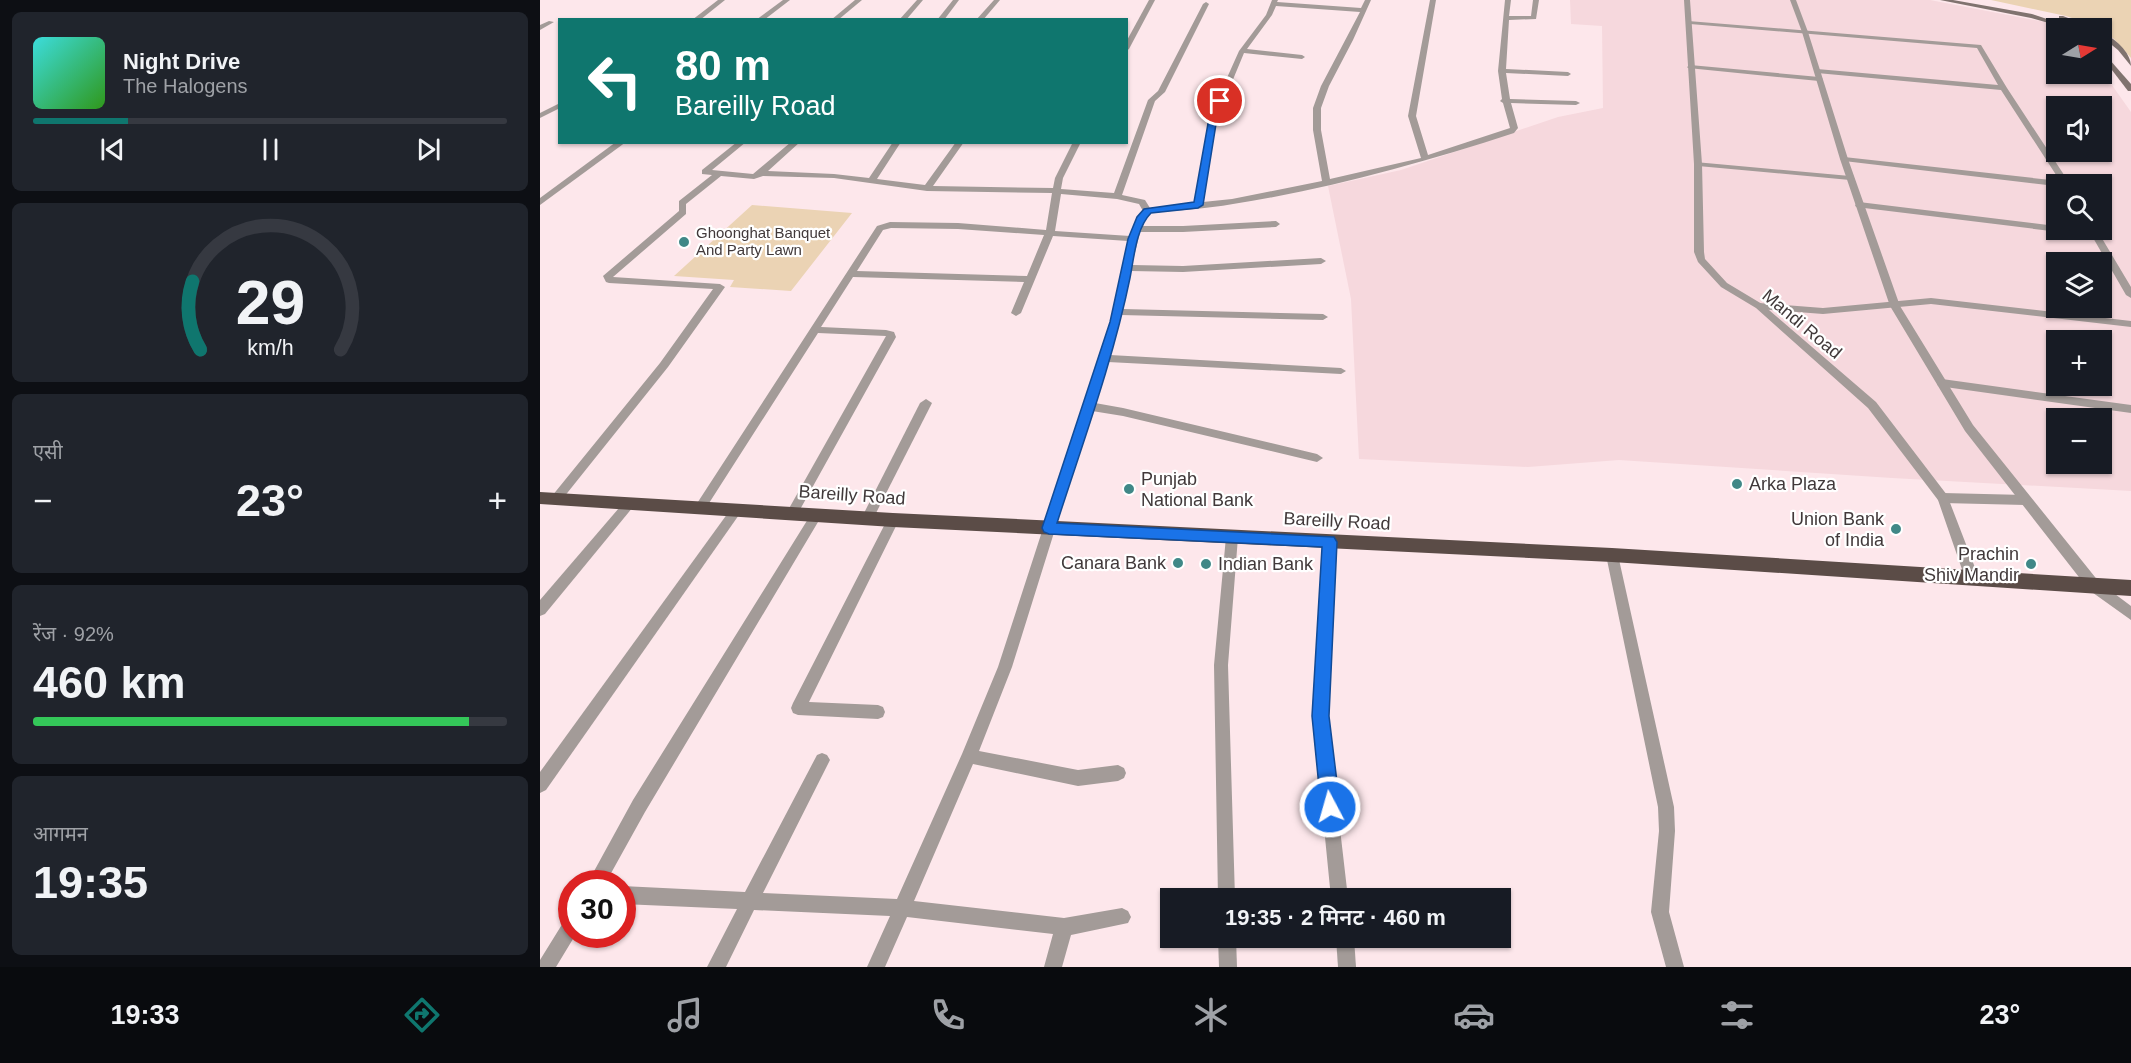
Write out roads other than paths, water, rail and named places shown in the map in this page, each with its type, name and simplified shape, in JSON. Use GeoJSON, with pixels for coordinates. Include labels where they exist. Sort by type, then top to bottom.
{"type":"FeatureCollection","features":[{"type":"Feature","properties":{"kind":"highway","name":"Bareilly Road"},"geometry":{"type":"LineString","coordinates":[[548,498],[893,520],[1612,555],[2131,588]]}},
{"type":"Feature","properties":{"kind":"main road"},"geometry":{"type":"LineString","coordinates":[[1943,0],[2046,20]]}},
{"type":"Feature","properties":{"kind":"main road"},"geometry":{"type":"LineString","coordinates":[[1978,0],[2062,18]]}},
{"type":"Feature","properties":{"kind":"main road"},"geometry":{"type":"LineString","coordinates":[[2112,42],[2131,64]]}},
{"type":"Feature","properties":{"kind":"main road"},"geometry":{"type":"LineString","coordinates":[[2112,65],[2131,89]]}},
{"type":"Feature","properties":{"kind":"street"},"geometry":{"type":"LineString","coordinates":[[698,18],[722,0]]}},
{"type":"Feature","properties":{"kind":"street"},"geometry":{"type":"LineString","coordinates":[[762,18],[787,0]]}},
{"type":"Feature","properties":{"kind":"street"},"geometry":{"type":"LineString","coordinates":[[836,18],[859,0]]}},
{"type":"Feature","properties":{"kind":"street"},"geometry":{"type":"LineString","coordinates":[[904,18],[920,0]]}},
{"type":"Feature","properties":{"kind":"street"},"geometry":{"type":"LineString","coordinates":[[942,18],[956,0]]}},
{"type":"Feature","properties":{"kind":"street"},"geometry":{"type":"LineString","coordinates":[[981,18],[997,0]]}},
{"type":"Feature","properties":{"kind":"street"},"geometry":{"type":"LineString","coordinates":[[1128,45],[1152,0]]}},
{"type":"Feature","properties":{"kind":"street"},"geometry":{"type":"LineString","coordinates":[[1326,182],[1317,130],[1317,108],[1325,86],[1368,0]]}},
{"type":"Feature","properties":{"kind":"street"},"geometry":{"type":"LineString","coordinates":[[1425,159],[1412,116],[1433,0]]}},
{"type":"Feature","properties":{"kind":"street"},"geometry":{"type":"LineString","coordinates":[[876,967],[969,756],[1005,667],[1103,358],[1117,312],[1133,239],[1142,217],[1148,211],[1232,202],[1425,159],[1511,130],[1514,128],[1504,101],[1501,71],[1508,0]]}},
{"type":"Feature","properties":{"kind":"street"},"geometry":{"type":"LineString","coordinates":[[1506,18],[1535,17],[1536,0]]}},
{"type":"Feature","properties":{"kind":"street","name":"Mandi Road"},"geometry":{"type":"LineString","coordinates":[[1687,0],[1698,164],[1701,260],[1724,285],[1759,306],[1872,405],[1943,498],[1972,578]]}},
{"type":"Feature","properties":{"kind":"street"},"geometry":{"type":"LineString","coordinates":[[1792,0],[1805,32],[1850,178],[1895,306],[1969,428],[2094,586],[2131,614]]}},
{"type":"Feature","properties":{"kind":"street"},"geometry":{"type":"LineString","coordinates":[[1198,205],[1213,118],[1242,51],[1254,37],[1274,2],[1312,3],[1364,10]]}},
{"type":"Feature","properties":{"kind":"street"},"geometry":{"type":"LineString","coordinates":[[1117,196],[1152,100],[1161,92],[1206,4]]}},
{"type":"Feature","properties":{"kind":"street"},"geometry":{"type":"LineString","coordinates":[[540,28],[551,22]]}},
{"type":"Feature","properties":{"kind":"street"},"geometry":{"type":"LineString","coordinates":[[1689,22],[1979,46],[2059,174]]}},
{"type":"Feature","properties":{"kind":"street"},"geometry":{"type":"LineString","coordinates":[[1242,51],[1302,57]]}},
{"type":"Feature","properties":{"kind":"street"},"geometry":{"type":"LineString","coordinates":[[1690,67],[2003,88]]}},
{"type":"Feature","properties":{"kind":"street"},"geometry":{"type":"LineString","coordinates":[[1501,71],[1568,74]]}},
{"type":"Feature","properties":{"kind":"street"},"geometry":{"type":"LineString","coordinates":[[1504,101],[1576,103]]}},
{"type":"Feature","properties":{"kind":"street"},"geometry":{"type":"LineString","coordinates":[[540,116],[558,106]]}},
{"type":"Feature","properties":{"kind":"street"},"geometry":{"type":"LineString","coordinates":[[540,202],[619,144]]}},
{"type":"Feature","properties":{"kind":"street"},"geometry":{"type":"LineString","coordinates":[[740,144],[705,172],[754,177],[794,144]]}},
{"type":"Feature","properties":{"kind":"street"},"geometry":{"type":"LineString","coordinates":[[872,180],[896,144]]}},
{"type":"Feature","properties":{"kind":"street"},"geometry":{"type":"LineString","coordinates":[[927,188],[959,144]]}},
{"type":"Feature","properties":{"kind":"street"},"geometry":{"type":"LineString","coordinates":[[1016,312],[1050,232],[1059,178],[1076,144]]}},
{"type":"Feature","properties":{"kind":"street"},"geometry":{"type":"LineString","coordinates":[[1844,159],[2046,182]]}},
{"type":"Feature","properties":{"kind":"street"},"geometry":{"type":"LineString","coordinates":[[1698,164],[1850,178]]}},
{"type":"Feature","properties":{"kind":"street"},"geometry":{"type":"LineString","coordinates":[[761,173],[834,176],[927,188],[1057,191],[1117,196],[1142,202],[1148,211]]}},
{"type":"Feature","properties":{"kind":"street"},"geometry":{"type":"LineString","coordinates":[[548,498],[664,365],[720,287],[609,280],[608,276],[683,212],[682,203],[718,174]]}},
{"type":"Feature","properties":{"kind":"street"},"geometry":{"type":"LineString","coordinates":[[1859,205],[2046,228]]}},
{"type":"Feature","properties":{"kind":"street"},"geometry":{"type":"LineString","coordinates":[[1137,229],[1183,230],[1246,224],[1276,224]]}},
{"type":"Feature","properties":{"kind":"street"},"geometry":{"type":"LineString","coordinates":[[700,508],[880,228],[885,226],[958,226],[1133,239]]}},
{"type":"Feature","properties":{"kind":"street"},"geometry":{"type":"LineString","coordinates":[[2100,240],[2131,295]]}},
{"type":"Feature","properties":{"kind":"street"},"geometry":{"type":"LineString","coordinates":[[1127,268],[1183,269],[1321,261]]}},
{"type":"Feature","properties":{"kind":"street"},"geometry":{"type":"LineString","coordinates":[[852,274],[1030,279]]}},
{"type":"Feature","properties":{"kind":"street"},"geometry":{"type":"LineString","coordinates":[[1759,306],[1823,310],[1895,306],[1931,301],[2131,324]]}},
{"type":"Feature","properties":{"kind":"street"},"geometry":{"type":"LineString","coordinates":[[1117,312],[1323,317]]}},
{"type":"Feature","properties":{"kind":"street"},"geometry":{"type":"LineString","coordinates":[[794,512],[891,337],[886,333],[815,330]]}},
{"type":"Feature","properties":{"kind":"street"},"geometry":{"type":"LineString","coordinates":[[1103,358],[1341,371]]}},
{"type":"Feature","properties":{"kind":"street"},"geometry":{"type":"LineString","coordinates":[[1942,383],[2131,409]]}},
{"type":"Feature","properties":{"kind":"street"},"geometry":{"type":"LineString","coordinates":[[868,518],[926,403]]}},
{"type":"Feature","properties":{"kind":"street"},"geometry":{"type":"LineString","coordinates":[[1087,406],[1123,412],[1317,458]]}},
{"type":"Feature","properties":{"kind":"street"},"geometry":{"type":"LineString","coordinates":[[1943,498],[2025,500]]}},
{"type":"Feature","properties":{"kind":"street"},"geometry":{"type":"LineString","coordinates":[[540,610],[629,504]]}},
{"type":"Feature","properties":{"kind":"street"},"geometry":{"type":"LineString","coordinates":[[540,785],[737,509]]}},
{"type":"Feature","properties":{"kind":"street"},"geometry":{"type":"LineString","coordinates":[[603,870],[639,806],[817,514]]}},
{"type":"Feature","properties":{"kind":"street"},"geometry":{"type":"LineString","coordinates":[[878,712],[798,708],[893,520]]}},
{"type":"Feature","properties":{"kind":"street"},"geometry":{"type":"LineString","coordinates":[[1226,888],[1221,664],[1232,537]]}},
{"type":"Feature","properties":{"kind":"street"},"geometry":{"type":"LineString","coordinates":[[1329,542],[1320,716],[1339,888]]}},
{"type":"Feature","properties":{"kind":"street"},"geometry":{"type":"LineString","coordinates":[[1612,555],[1666,807],[1667,831],[1660,912],[1675,967]]}},
{"type":"Feature","properties":{"kind":"street"},"geometry":{"type":"LineString","coordinates":[[969,756],[1078,778],[1118,774]]}},
{"type":"Feature","properties":{"kind":"street"},"geometry":{"type":"LineString","coordinates":[[716,967],[822,760]]}},
{"type":"Feature","properties":{"kind":"street"},"geometry":{"type":"LineString","coordinates":[[636,896],[902,908],[1064,927],[1122,917]]}},
{"type":"Feature","properties":{"kind":"street"},"geometry":{"type":"LineString","coordinates":[[1053,967],[1064,927]]}},
{"type":"Feature","properties":{"kind":"street"},"geometry":{"type":"LineString","coordinates":[[546,967],[558,947]]}},
{"type":"Feature","properties":{"kind":"street"},"geometry":{"type":"LineString","coordinates":[[1227,948],[1228,967]]}},
{"type":"Feature","properties":{"kind":"street"},"geometry":{"type":"LineString","coordinates":[[1346,948],[1347,967]]}},
{"type":"Feature","properties":{"kind":"place","name":"Ghoonghat Banquet And Party Lawn"},"geometry":{"type":"Point","coordinates":[684,242]}},
{"type":"Feature","properties":{"kind":"place","name":"Arka Plaza"},"geometry":{"type":"Point","coordinates":[1737,484]}},
{"type":"Feature","properties":{"kind":"place","name":"Punjab National Bank"},"geometry":{"type":"Point","coordinates":[1129,489]}},
{"type":"Feature","properties":{"kind":"place","name":"Union Bank of India"},"geometry":{"type":"Point","coordinates":[1896,529]}},
{"type":"Feature","properties":{"kind":"place","name":"Canara Bank"},"geometry":{"type":"Point","coordinates":[1178,563]}},
{"type":"Feature","properties":{"kind":"place","name":"Indian Bank"},"geometry":{"type":"Point","coordinates":[1206,564]}},
{"type":"Feature","properties":{"kind":"place","name":"Prachin Shiv Mandir"},"geometry":{"type":"Point","coordinates":[2031,564]}}]}
